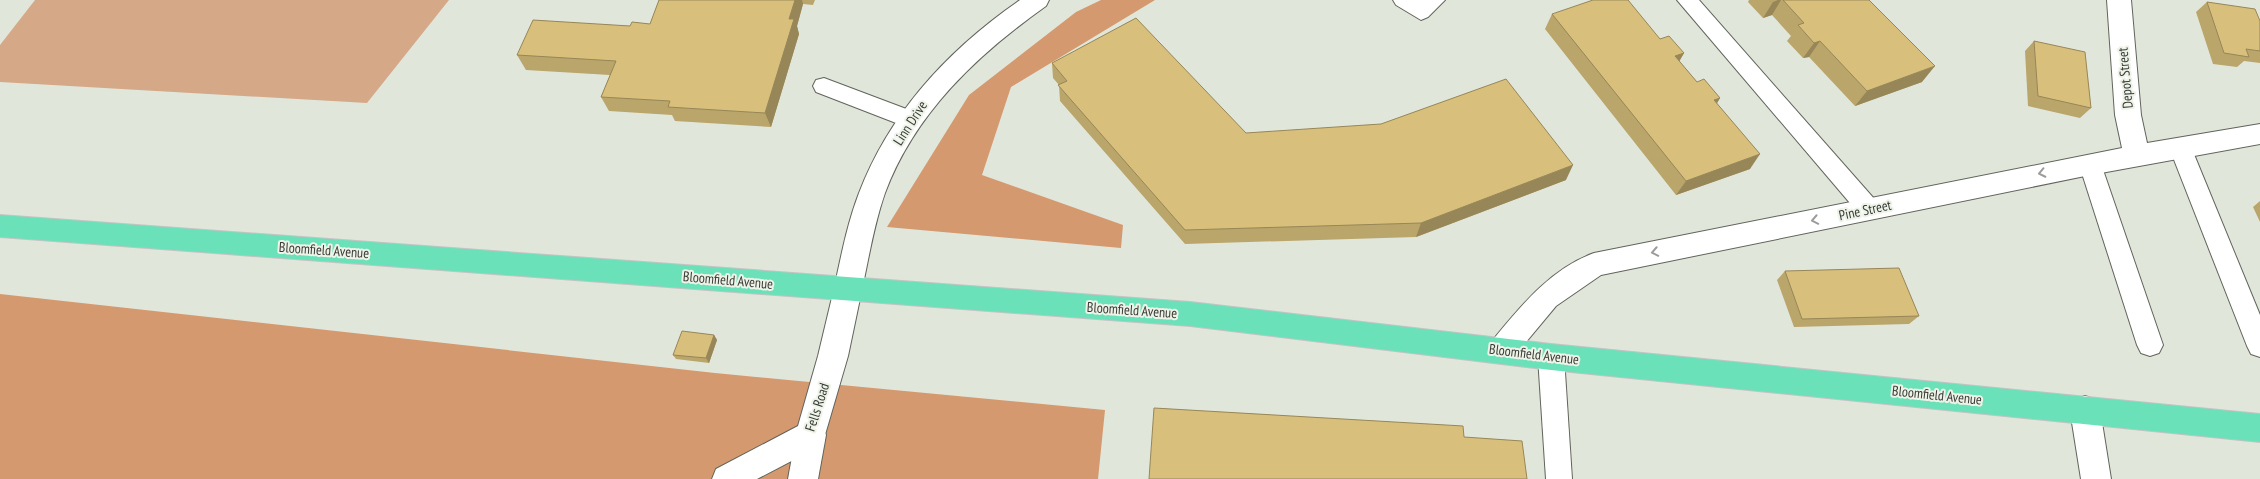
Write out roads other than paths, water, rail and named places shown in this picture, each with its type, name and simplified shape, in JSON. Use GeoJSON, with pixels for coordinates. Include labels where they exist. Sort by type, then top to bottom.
{"type":"FeatureCollection","features":[{"type":"Feature","properties":{"kind":"main road","name":"Bloomfield Avenue"},"geometry":{"type":"LineString","coordinates":[[0,226],[1190,314],[1551,357],[2260,428]]}},
{"type":"Feature","properties":{"kind":"street","name":"Linn Drive"},"geometry":{"type":"LineString","coordinates":[[848,289],[872,193],[909,119],[948,72],[1005,21],[1037,0]]}},
{"type":"Feature","properties":{"kind":"street","name":"Depot Street"},"geometry":{"type":"LineString","coordinates":[[2119,0],[2128,115],[2137,155]]}},
{"type":"Feature","properties":{"kind":"street","name":"Pine Street"},"geometry":{"type":"LineString","coordinates":[[1502,350],[1546,297],[1594,265],[2090,164],[2260,134]]}},
{"type":"Feature","properties":{"kind":"street","name":"Fells Road"},"geometry":{"type":"LineString","coordinates":[[727,479],[811,435],[833,356],[848,289]]}},
{"type":"Feature","properties":{"kind":"street"},"geometry":{"type":"LineString","coordinates":[[2085,410],[2096,479]]}},
{"type":"Feature","properties":{"kind":"street"},"geometry":{"type":"LineString","coordinates":[[803,479],[811,435]]}},
{"type":"Feature","properties":{"kind":"lane"},"geometry":{"type":"LineString","coordinates":[[1403,0],[1422,12],[1435,0]]}},
{"type":"Feature","properties":{"kind":"lane"},"geometry":{"type":"LineString","coordinates":[[1688,0],[1869,209]]}},
{"type":"Feature","properties":{"kind":"lane"},"geometry":{"type":"LineString","coordinates":[[824,86],[909,119]]}},
{"type":"Feature","properties":{"kind":"lane"},"geometry":{"type":"LineString","coordinates":[[2180,147],[2260,346]]}},
{"type":"Feature","properties":{"kind":"lane"},"geometry":{"type":"LineString","coordinates":[[2090,164],[2150,345]]}},
{"type":"Feature","properties":{"kind":"lane"},"geometry":{"type":"LineString","coordinates":[[1551,357],[1560,479]]}}]}
